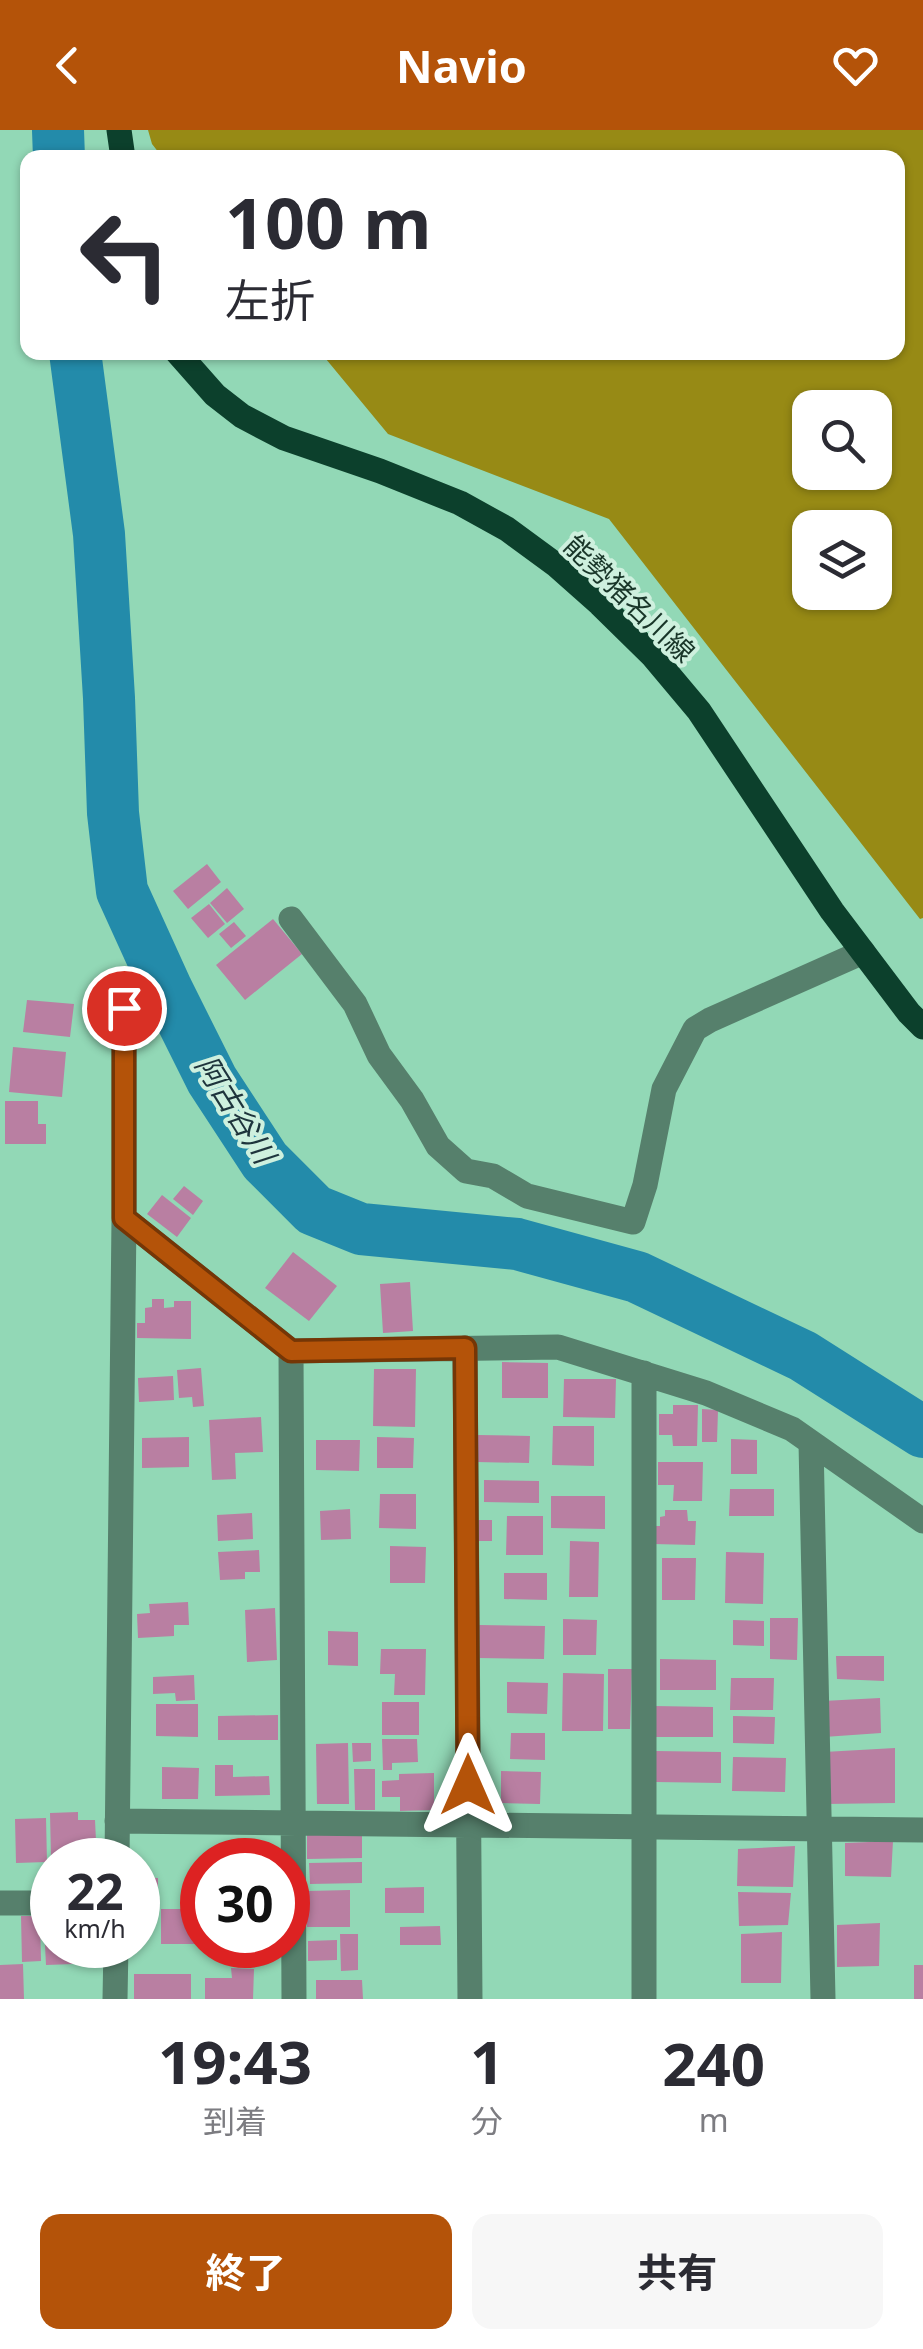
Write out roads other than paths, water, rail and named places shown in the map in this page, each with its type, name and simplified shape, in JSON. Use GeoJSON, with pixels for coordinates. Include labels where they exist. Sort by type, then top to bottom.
{"type":"FeatureCollection","features":[{"type":"Feature","properties":{"kind":"main road","name":"能勢猪名川線"},"geometry":{"type":"LineString","coordinates":[[185,360],[215,395],[242,416],[284,438],[460,504],[507,529],[600,604],[652,654],[699,711],[832,911],[923,1027]]}},
{"type":"Feature","properties":{"kind":"street"},"geometry":{"type":"LineString","coordinates":[[291,919],[355,1004],[379,1055],[412,1100],[438,1146],[466,1171],[493,1176],[527,1196],[633,1222],[645,1185],[664,1089],[695,1029],[863,952]]}},
{"type":"Feature","properties":{"kind":"street"},"geometry":{"type":"LineString","coordinates":[[117,1838],[124,1008]]}},
{"type":"Feature","properties":{"kind":"street"},"geometry":{"type":"LineString","coordinates":[[124,1218],[291,1351],[558,1347],[723,1400],[792,1429],[923,1521]]}},
{"type":"Feature","properties":{"kind":"street"},"geometry":{"type":"LineString","coordinates":[[465,1348],[470,1999]]}},
{"type":"Feature","properties":{"kind":"street"},"geometry":{"type":"LineString","coordinates":[[291,1351],[294,1999]]}},
{"type":"Feature","properties":{"kind":"street"},"geometry":{"type":"LineString","coordinates":[[644,1373],[644,1999]]}},
{"type":"Feature","properties":{"kind":"street"},"geometry":{"type":"LineString","coordinates":[[811,1443],[823,1999]]}},
{"type":"Feature","properties":{"kind":"street"},"geometry":{"type":"LineString","coordinates":[[117,1821],[923,1830]]}},
{"type":"Feature","properties":{"kind":"street"},"geometry":{"type":"LineString","coordinates":[[0,1902],[30,1903]]}},
{"type":"Feature","properties":{"kind":"street"},"geometry":{"type":"LineString","coordinates":[[115,1999],[116,1968]]}},
{"type":"Feature","properties":{"kind":"waterway","name":"阿古谷川"},"geometry":{"type":"LineString","coordinates":[[58,130],[59,150]]}},
{"type":"Feature","properties":{"kind":"waterway","name":"阿古谷川"},"geometry":{"type":"LineString","coordinates":[[76,360],[99,534],[113,813],[122,891],[212,1080],[265,1161],[314,1210],[361,1229],[517,1244],[637,1277],[803,1356],[923,1432]]}}]}
